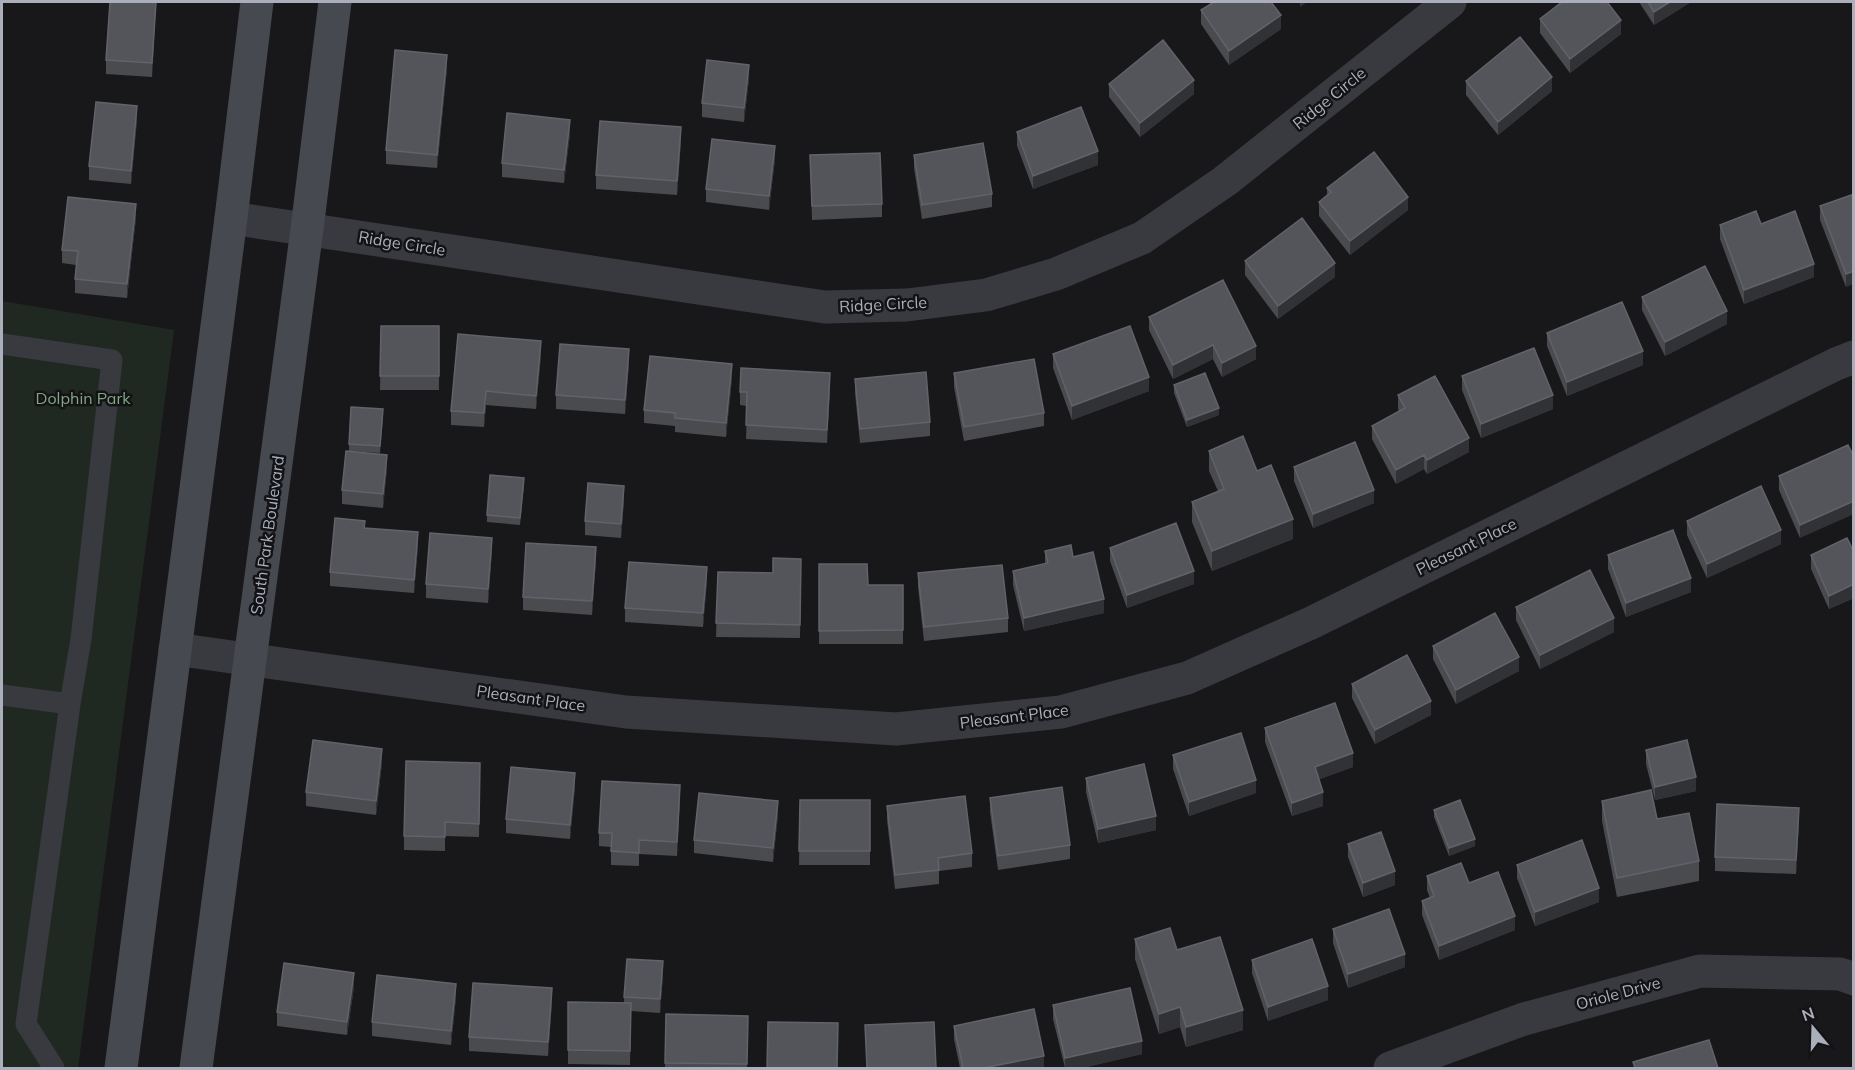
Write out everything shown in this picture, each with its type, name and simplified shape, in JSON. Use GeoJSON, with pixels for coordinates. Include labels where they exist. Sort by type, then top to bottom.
{"type":"FeatureCollection","features":[{"type":"Feature","properties":{"kind":"street"},"geometry":{"type":"LineString","coordinates":[[121,1068],[257,2]]}},
{"type":"Feature","properties":{"kind":"street","name":"South Park Boulevard"},"geometry":{"type":"LineString","coordinates":[[196,1068],[335,2]]}},
{"type":"Feature","properties":{"kind":"street","name":"Ridge Circle"},"geometry":{"type":"LineString","coordinates":[[231,218],[825,307],[907,305],[986,295],[1056,274],[1142,238],[1225,181],[1450,2]]}},
{"type":"Feature","properties":{"kind":"street","name":"Pleasant Place"},"geometry":{"type":"LineString","coordinates":[[175,649],[626,712],[896,729],[1061,712],[1187,678],[1280,637],[1854,357]]}},
{"type":"Feature","properties":{"kind":"street","name":"Oriole Drive"},"geometry":{"type":"LineString","coordinates":[[1390,1068],[1524,1019],[1700,971],[1840,974],[1854,979]]}},
{"type":"Feature","properties":{"kind":"lane"},"geometry":{"type":"LineString","coordinates":[[2,344],[112,360],[81,639],[26,1024],[54,1068]]}},
{"type":"Feature","properties":{"kind":"lane"},"geometry":{"type":"LineString","coordinates":[[2,695],[70,704]]}},
{"type":"Feature","properties":{"kind":"green space","name":"Dolphin Park"},"geometry":{"type":"Polygon","coordinates":[[[2,301],[174,330],[78,1068],[2,1068],[2,301]]]}},
{"type":"Feature","properties":{"kind":"building"},"geometry":{"type":"Polygon","coordinates":[[[110,2],[156,2],[152,63],[106,60],[110,2]]]}},
{"type":"Feature","properties":{"kind":"building"},"geometry":{"type":"Polygon","coordinates":[[[1214,2],[1271,2],[1281,15],[1229,51],[1201,10],[1214,2]]]}},
{"type":"Feature","properties":{"kind":"building"},"geometry":{"type":"Polygon","coordinates":[[[1562,2],[1607,2],[1621,20],[1570,59],[1540,19],[1562,2]]]}},
{"type":"Feature","properties":{"kind":"building"},"geometry":{"type":"Polygon","coordinates":[[[1648,2],[1670,2],[1654,12],[1648,2]]]}},
{"type":"Feature","properties":{"kind":"building"},"geometry":{"type":"Polygon","coordinates":[[[1520,37],[1552,77],[1498,122],[1466,81],[1520,37]]]}},
{"type":"Feature","properties":{"kind":"building"},"geometry":{"type":"Polygon","coordinates":[[[1163,40],[1194,80],[1140,123],[1109,84],[1163,40]]]}},
{"type":"Feature","properties":{"kind":"building"},"geometry":{"type":"Polygon","coordinates":[[[395,50],[447,55],[437,155],[386,150],[395,50]]]}},
{"type":"Feature","properties":{"kind":"building"},"geometry":{"type":"Polygon","coordinates":[[[707,60],[749,65],[744,108],[702,103],[707,60]]]}},
{"type":"Feature","properties":{"kind":"building"},"geometry":{"type":"Polygon","coordinates":[[[96,102],[137,106],[131,171],[89,166],[96,102]]]}},
{"type":"Feature","properties":{"kind":"building"},"geometry":{"type":"Polygon","coordinates":[[[1081,107],[1098,151],[1033,176],[1017,132],[1081,107]]]}},
{"type":"Feature","properties":{"kind":"building"},"geometry":{"type":"Polygon","coordinates":[[[507,113],[570,120],[564,170],[502,163],[507,113]]]}},
{"type":"Feature","properties":{"kind":"building"},"geometry":{"type":"Polygon","coordinates":[[[600,121],[681,127],[677,181],[596,175],[600,121]]]}},
{"type":"Feature","properties":{"kind":"building"},"geometry":{"type":"Polygon","coordinates":[[[712,139],[775,146],[769,196],[706,189],[712,139]]]}},
{"type":"Feature","properties":{"kind":"building"},"geometry":{"type":"Polygon","coordinates":[[[983,143],[992,194],[922,205],[914,155],[983,143]]]}},
{"type":"Feature","properties":{"kind":"building"},"geometry":{"type":"Polygon","coordinates":[[[1374,152],[1408,197],[1350,241],[1319,202],[1331,192],[1327,188],[1374,152]]]}},
{"type":"Feature","properties":{"kind":"building"},"geometry":{"type":"Polygon","coordinates":[[[880,153],[882,204],[812,206],[810,155],[880,153]]]}},
{"type":"Feature","properties":{"kind":"building"},"geometry":{"type":"Polygon","coordinates":[[[1854,194],[1854,271],[1846,274],[1820,206],[1854,194]]]}},
{"type":"Feature","properties":{"kind":"building"},"geometry":{"type":"Polygon","coordinates":[[[68,197],[136,204],[127,284],[75,279],[78,251],[62,250],[68,197]]]}},
{"type":"Feature","properties":{"kind":"building"},"geometry":{"type":"Polygon","coordinates":[[[1756,211],[1761,224],[1795,211],[1814,264],[1744,290],[1720,225],[1756,211]]]}},
{"type":"Feature","properties":{"kind":"building"},"geometry":{"type":"Polygon","coordinates":[[[1302,218],[1335,263],[1278,306],[1245,261],[1302,218]]]}},
{"type":"Feature","properties":{"kind":"building"},"geometry":{"type":"Polygon","coordinates":[[[1705,266],[1727,311],[1665,342],[1642,297],[1705,266]]]}},
{"type":"Feature","properties":{"kind":"building"},"geometry":{"type":"Polygon","coordinates":[[[1223,280],[1256,346],[1222,363],[1213,345],[1173,365],[1149,317],[1223,280]]]}},
{"type":"Feature","properties":{"kind":"building"},"geometry":{"type":"Polygon","coordinates":[[[1622,302],[1643,351],[1567,382],[1547,333],[1622,302]]]}},
{"type":"Feature","properties":{"kind":"building"},"geometry":{"type":"Polygon","coordinates":[[[381,326],[439,326],[439,376],[380,376],[381,326]]]}},
{"type":"Feature","properties":{"kind":"building"},"geometry":{"type":"Polygon","coordinates":[[[1130,326],[1149,377],[1072,406],[1053,354],[1130,326]]]}},
{"type":"Feature","properties":{"kind":"building"},"geometry":{"type":"Polygon","coordinates":[[[458,334],[541,341],[536,396],[486,391],[484,413],[451,411],[458,334]]]}},
{"type":"Feature","properties":{"kind":"building"},"geometry":{"type":"Polygon","coordinates":[[[560,344],[629,349],[625,400],[556,395],[560,344]]]}},
{"type":"Feature","properties":{"kind":"building"},"geometry":{"type":"Polygon","coordinates":[[[1534,348],[1553,395],[1481,424],[1462,376],[1534,348]]]}},
{"type":"Feature","properties":{"kind":"building"},"geometry":{"type":"Polygon","coordinates":[[[650,356],[732,364],[726,423],[675,418],[675,413],[644,410],[650,356]]]}},
{"type":"Feature","properties":{"kind":"building"},"geometry":{"type":"Polygon","coordinates":[[[1034,359],[1044,413],[964,427],[954,373],[1034,359]]]}},
{"type":"Feature","properties":{"kind":"building"},"geometry":{"type":"Polygon","coordinates":[[[741,368],[830,373],[827,430],[746,425],[747,392],[740,392],[741,368]]]}},
{"type":"Feature","properties":{"kind":"building"},"geometry":{"type":"Polygon","coordinates":[[[926,372],[930,422],[860,429],[855,379],[926,372]]]}},
{"type":"Feature","properties":{"kind":"building"},"geometry":{"type":"Polygon","coordinates":[[[1205,373],[1219,408],[1187,420],[1174,385],[1205,373]]]}},
{"type":"Feature","properties":{"kind":"building"},"geometry":{"type":"Polygon","coordinates":[[[1435,376],[1469,438],[1427,460],[1424,455],[1396,470],[1372,426],[1405,408],[1398,395],[1435,376]]]}},
{"type":"Feature","properties":{"kind":"building"},"geometry":{"type":"Polygon","coordinates":[[[351,407],[383,409],[380,446],[349,444],[351,407]]]}},
{"type":"Feature","properties":{"kind":"building"},"geometry":{"type":"Polygon","coordinates":[[[1243,436],[1257,471],[1271,465],[1293,519],[1212,551],[1192,502],[1224,489],[1209,451],[1243,436]]]}},
{"type":"Feature","properties":{"kind":"building"},"geometry":{"type":"Polygon","coordinates":[[[1355,442],[1374,490],[1313,514],[1294,467],[1355,442]]]}},
{"type":"Feature","properties":{"kind":"building"},"geometry":{"type":"Polygon","coordinates":[[[1848,445],[1854,457],[1854,501],[1800,525],[1779,476],[1848,445]]]}},
{"type":"Feature","properties":{"kind":"building"},"geometry":{"type":"Polygon","coordinates":[[[346,451],[387,455],[383,494],[342,490],[346,451]]]}},
{"type":"Feature","properties":{"kind":"building"},"geometry":{"type":"Polygon","coordinates":[[[490,475],[524,478],[520,518],[487,515],[490,475]]]}},
{"type":"Feature","properties":{"kind":"building"},"geometry":{"type":"Polygon","coordinates":[[[588,483],[624,486],[621,524],[585,521],[588,483]]]}},
{"type":"Feature","properties":{"kind":"building"},"geometry":{"type":"Polygon","coordinates":[[[1761,486],[1781,530],[1707,564],[1687,521],[1761,486]]]}},
{"type":"Feature","properties":{"kind":"building"},"geometry":{"type":"Polygon","coordinates":[[[335,518],[365,521],[364,528],[418,532],[414,580],[330,572],[335,518]]]}},
{"type":"Feature","properties":{"kind":"building"},"geometry":{"type":"Polygon","coordinates":[[[1176,523],[1194,571],[1127,595],[1110,548],[1176,523]]]}},
{"type":"Feature","properties":{"kind":"building"},"geometry":{"type":"Polygon","coordinates":[[[1673,530],[1691,578],[1626,603],[1608,555],[1673,530]]]}},
{"type":"Feature","properties":{"kind":"building"},"geometry":{"type":"Polygon","coordinates":[[[430,533],[492,538],[488,589],[426,584],[430,533]]]}},
{"type":"Feature","properties":{"kind":"building"},"geometry":{"type":"Polygon","coordinates":[[[1847,538],[1854,552],[1854,584],[1829,596],[1811,555],[1847,538]]]}},
{"type":"Feature","properties":{"kind":"building"},"geometry":{"type":"Polygon","coordinates":[[[526,543],[596,547],[592,601],[523,597],[526,543]]]}},
{"type":"Feature","properties":{"kind":"building"},"geometry":{"type":"Polygon","coordinates":[[[1071,545],[1073,557],[1093,552],[1104,599],[1024,618],[1013,571],[1048,563],[1045,551],[1071,545]]]}},
{"type":"Feature","properties":{"kind":"building"},"geometry":{"type":"Polygon","coordinates":[[[773,558],[801,559],[800,625],[716,623],[718,572],[773,573],[773,558]]]}},
{"type":"Feature","properties":{"kind":"building"},"geometry":{"type":"Polygon","coordinates":[[[629,562],[707,567],[703,613],[625,608],[629,562]]]}},
{"type":"Feature","properties":{"kind":"building"},"geometry":{"type":"Polygon","coordinates":[[[819,564],[867,564],[868,585],[903,585],[903,630],[819,631],[819,564]]]}},
{"type":"Feature","properties":{"kind":"building"},"geometry":{"type":"Polygon","coordinates":[[[1002,565],[1008,618],[924,627],[918,573],[1002,565]]]}},
{"type":"Feature","properties":{"kind":"building"},"geometry":{"type":"Polygon","coordinates":[[[1590,570],[1614,618],[1540,655],[1516,607],[1590,570]]]}},
{"type":"Feature","properties":{"kind":"building"},"geometry":{"type":"Polygon","coordinates":[[[1495,613],[1519,657],[1456,690],[1433,646],[1495,613]]]}},
{"type":"Feature","properties":{"kind":"building"},"geometry":{"type":"Polygon","coordinates":[[[1407,655],[1431,701],[1375,730],[1352,684],[1407,655]]]}},
{"type":"Feature","properties":{"kind":"building"},"geometry":{"type":"Polygon","coordinates":[[[1335,703],[1353,753],[1315,767],[1323,792],[1292,803],[1265,728],[1335,703]]]}},
{"type":"Feature","properties":{"kind":"building"},"geometry":{"type":"Polygon","coordinates":[[[1241,733],[1256,780],[1189,802],[1173,755],[1241,733]]]}},
{"type":"Feature","properties":{"kind":"building"},"geometry":{"type":"Polygon","coordinates":[[[313,740],[382,749],[376,801],[306,792],[313,740]]]}},
{"type":"Feature","properties":{"kind":"building"},"geometry":{"type":"Polygon","coordinates":[[[1687,740],[1696,777],[1655,787],[1646,750],[1687,740]]]}},
{"type":"Feature","properties":{"kind":"building"},"geometry":{"type":"Polygon","coordinates":[[[406,761],[480,763],[479,824],[445,822],[445,837],[404,836],[406,761]]]}},
{"type":"Feature","properties":{"kind":"building"},"geometry":{"type":"Polygon","coordinates":[[[1144,764],[1156,816],[1098,829],[1086,778],[1144,764]]]}},
{"type":"Feature","properties":{"kind":"building"},"geometry":{"type":"Polygon","coordinates":[[[511,767],[575,773],[570,825],[506,819],[511,767]]]}},
{"type":"Feature","properties":{"kind":"building"},"geometry":{"type":"Polygon","coordinates":[[[602,781],[680,785],[677,842],[639,840],[639,853],[611,851],[612,833],[599,833],[602,781]]]}},
{"type":"Feature","properties":{"kind":"building"},"geometry":{"type":"Polygon","coordinates":[[[1062,787],[1070,845],[998,856],[990,798],[1062,787]]]}},
{"type":"Feature","properties":{"kind":"building"},"geometry":{"type":"Polygon","coordinates":[[[1651,790],[1657,819],[1689,813],[1699,861],[1617,878],[1602,801],[1651,790]]]}},
{"type":"Feature","properties":{"kind":"building"},"geometry":{"type":"Polygon","coordinates":[[[699,793],[778,801],[773,848],[694,840],[699,793]]]}},
{"type":"Feature","properties":{"kind":"building"},"geometry":{"type":"Polygon","coordinates":[[[965,796],[972,853],[938,858],[939,870],[895,875],[887,806],[965,796]]]}},
{"type":"Feature","properties":{"kind":"building"},"geometry":{"type":"Polygon","coordinates":[[[800,800],[870,800],[870,851],[799,851],[800,800]]]}},
{"type":"Feature","properties":{"kind":"building"},"geometry":{"type":"Polygon","coordinates":[[[1460,800],[1475,839],[1449,848],[1434,810],[1460,800]]]}},
{"type":"Feature","properties":{"kind":"building"},"geometry":{"type":"Polygon","coordinates":[[[1717,804],[1799,808],[1796,860],[1715,857],[1717,804]]]}},
{"type":"Feature","properties":{"kind":"building"},"geometry":{"type":"Polygon","coordinates":[[[1381,832],[1395,871],[1363,883],[1348,844],[1381,832]]]}},
{"type":"Feature","properties":{"kind":"building"},"geometry":{"type":"Polygon","coordinates":[[[1582,840],[1599,888],[1535,912],[1517,865],[1582,840]]]}},
{"type":"Feature","properties":{"kind":"building"},"geometry":{"type":"Polygon","coordinates":[[[1461,863],[1469,883],[1498,872],[1515,916],[1439,946],[1422,901],[1434,896],[1427,876],[1461,863]]]}},
{"type":"Feature","properties":{"kind":"building"},"geometry":{"type":"Polygon","coordinates":[[[1389,909],[1405,954],[1348,974],[1333,929],[1389,909]]]}},
{"type":"Feature","properties":{"kind":"building"},"geometry":{"type":"Polygon","coordinates":[[[1170,928],[1177,950],[1220,937],[1243,1010],[1186,1027],[1180,1007],[1159,1014],[1135,939],[1170,928]]]}},
{"type":"Feature","properties":{"kind":"building"},"geometry":{"type":"Polygon","coordinates":[[[1312,939],[1328,986],[1268,1007],[1252,960],[1312,939]]]}},
{"type":"Feature","properties":{"kind":"building"},"geometry":{"type":"Polygon","coordinates":[[[627,959],[663,961],[660,999],[624,997],[627,959]]]}},
{"type":"Feature","properties":{"kind":"building"},"geometry":{"type":"Polygon","coordinates":[[[284,963],[354,973],[347,1022],[277,1012],[284,963]]]}},
{"type":"Feature","properties":{"kind":"building"},"geometry":{"type":"Polygon","coordinates":[[[377,975],[456,984],[451,1031],[372,1022],[377,975]]]}},
{"type":"Feature","properties":{"kind":"building"},"geometry":{"type":"Polygon","coordinates":[[[473,983],[552,988],[548,1042],[469,1037],[473,983]]]}},
{"type":"Feature","properties":{"kind":"building"},"geometry":{"type":"Polygon","coordinates":[[[1130,988],[1142,1041],[1065,1058],[1053,1005],[1130,988]]]}},
{"type":"Feature","properties":{"kind":"building"},"geometry":{"type":"Polygon","coordinates":[[[568,1002],[631,1003],[630,1051],[568,1050],[568,1002]]]}},
{"type":"Feature","properties":{"kind":"building"},"geometry":{"type":"Polygon","coordinates":[[[1034,1009],[1044,1056],[983,1068],[963,1068],[954,1026],[1034,1009]]]}},
{"type":"Feature","properties":{"kind":"building"},"geometry":{"type":"Polygon","coordinates":[[[666,1014],[748,1016],[747,1064],[665,1063],[666,1014]]]}},
{"type":"Feature","properties":{"kind":"building"},"geometry":{"type":"Polygon","coordinates":[[[768,1022],[838,1023],[837,1068],[767,1068],[768,1022]]]}},
{"type":"Feature","properties":{"kind":"building"},"geometry":{"type":"Polygon","coordinates":[[[934,1022],[936,1068],[867,1068],[865,1025],[934,1022]]]}},
{"type":"Feature","properties":{"kind":"building"},"geometry":{"type":"Polygon","coordinates":[[[1709,1040],[1718,1068],[1635,1068],[1633,1062],[1709,1040]]]}}]}
